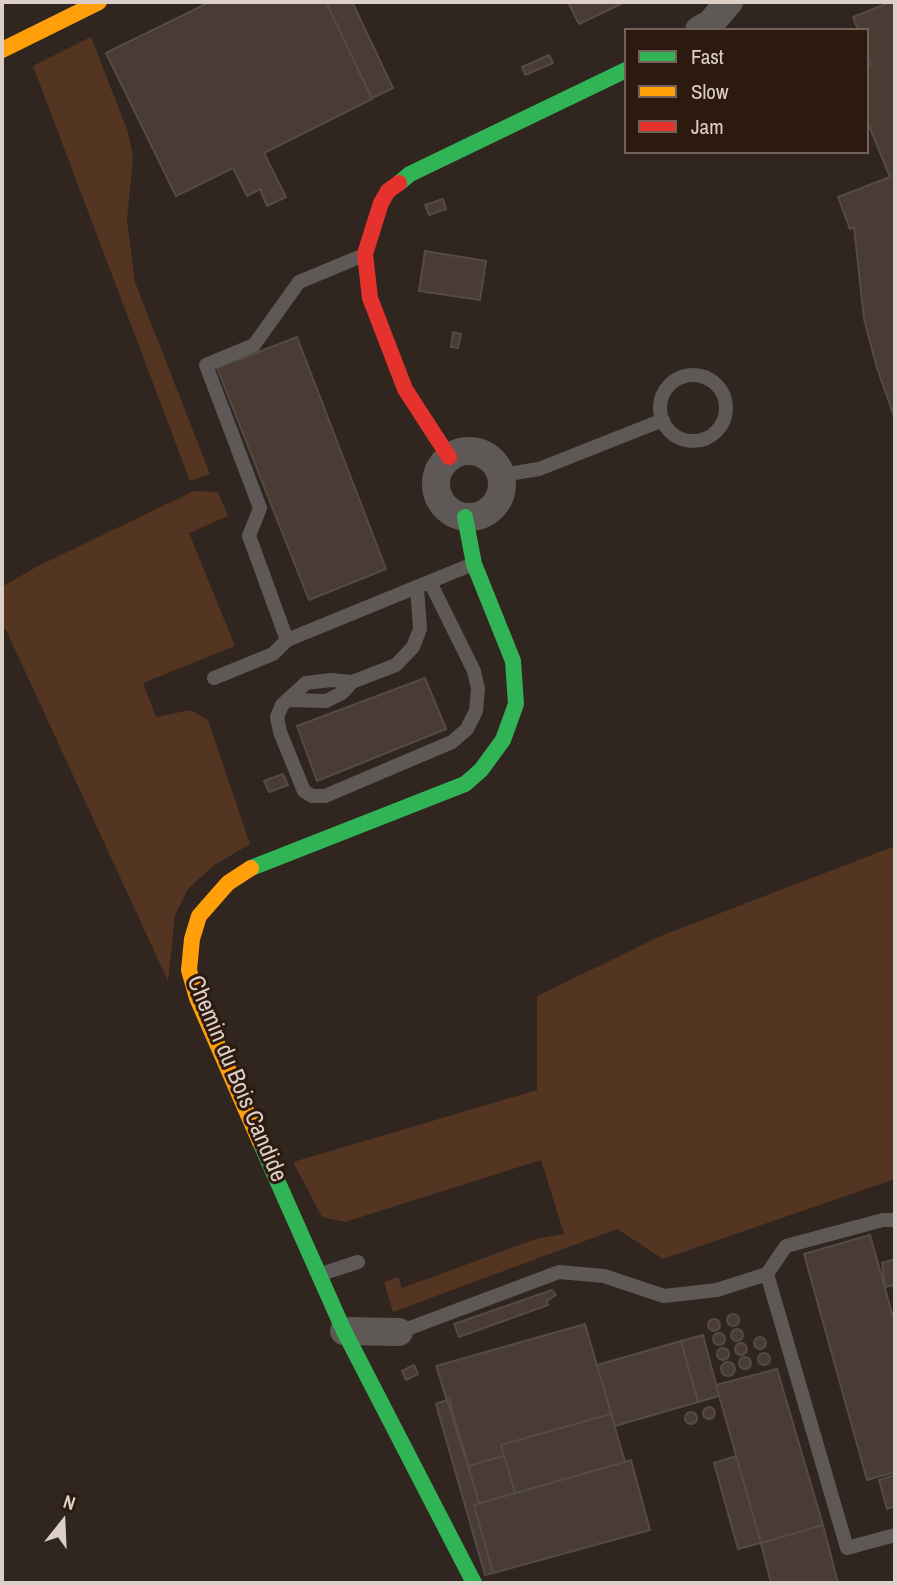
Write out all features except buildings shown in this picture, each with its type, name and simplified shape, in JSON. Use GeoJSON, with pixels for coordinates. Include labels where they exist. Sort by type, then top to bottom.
{"type":"FeatureCollection","features":[{"type":"Feature","properties":{"kind":"street"},"geometry":{"type":"LineString","coordinates":[[2,50],[99,2]]}},
{"type":"Feature","properties":{"kind":"street"},"geometry":{"type":"LineString","coordinates":[[702,28],[711,23],[729,2]]}},
{"type":"Feature","properties":{"kind":"street"},"geometry":{"type":"LineString","coordinates":[[449,457],[405,389],[370,298],[365,254],[377,212],[395,184],[624,71]]}},
{"type":"Feature","properties":{"kind":"street"},"geometry":{"type":"LineString","coordinates":[[459,452],[480,452],[497,465],[502,475],[501,496],[495,505],[477,517],[465,517],[445,508],[436,487],[442,465],[449,457],[459,452]]}},
{"type":"Feature","properties":{"kind":"street","name":"Chemin du Bois Candide"},"geometry":{"type":"LineString","coordinates":[[465,517],[474,564],[505,635],[515,681],[516,704],[493,755],[465,783],[250,868],[210,900],[199,916],[192,939],[189,970],[197,998],[344,1331],[474,1583]]}},
{"type":"Feature","properties":{"kind":"street"},"geometry":{"type":"LineString","coordinates":[[344,1331],[399,1332]]}},
{"type":"Feature","properties":{"kind":"lane"},"geometry":{"type":"LineString","coordinates":[[287,640],[249,537],[260,508],[206,365],[254,345],[299,282],[365,254]]}},
{"type":"Feature","properties":{"kind":"lane"},"geometry":{"type":"LineString","coordinates":[[701,376],[715,383],[724,396],[726,413],[722,424],[706,438],[684,440],[674,434],[663,420],[660,405],[664,393],[680,378],[701,376]]}},
{"type":"Feature","properties":{"kind":"lane"},"geometry":{"type":"LineString","coordinates":[[502,475],[539,469],[663,420]]}},
{"type":"Feature","properties":{"kind":"lane"},"geometry":{"type":"LineString","coordinates":[[214,678],[273,654],[287,640],[474,564]]}},
{"type":"Feature","properties":{"kind":"lane"},"geometry":{"type":"LineString","coordinates":[[424,584],[474,671],[478,690],[476,711],[467,729],[452,742],[325,796],[312,796],[304,791],[280,732],[277,717],[287,700],[306,683],[331,680],[352,682],[396,665],[413,647],[420,629],[424,584]]}},
{"type":"Feature","properties":{"kind":"lane"},"geometry":{"type":"LineString","coordinates":[[399,1332],[559,1272],[604,1276],[664,1296],[717,1290],[767,1274],[786,1246],[883,1220],[895,1220]]}},
{"type":"Feature","properties":{"kind":"lane"},"geometry":{"type":"LineString","coordinates":[[320,1275],[359,1262]]}},
{"type":"Feature","properties":{"kind":"lane"},"geometry":{"type":"LineString","coordinates":[[767,1274],[847,1548],[895,1535]]}},
{"type":"Feature","properties":{"kind":"shaded area"},"geometry":{"type":"Polygon","coordinates":[[[91,37],[128,132],[133,157],[127,220],[135,282],[210,474],[190,481],[33,66],[91,37]]]}},
{"type":"Feature","properties":{"kind":"shaded area"},"geometry":{"type":"Polygon","coordinates":[[[194,491],[218,492],[228,516],[189,533],[235,646],[143,683],[156,717],[190,710],[208,720],[250,844],[213,866],[188,889],[175,915],[168,981],[6,630],[2,631],[2,587],[36,567],[194,491]]]}},
{"type":"Feature","properties":{"kind":"shaded area"},"geometry":{"type":"Polygon","coordinates":[[[895,846],[895,1179],[663,1259],[617,1229],[393,1312],[384,1282],[398,1277],[402,1288],[536,1239],[564,1234],[541,1160],[345,1222],[322,1217],[293,1162],[537,1090],[537,996],[663,935],[895,846]]]}},
{"type":"Feature","properties":{"kind":"traffic: fast"},"geometry":{"type":"LineString","coordinates":[[399,183],[410,174],[624,71]]}},
{"type":"Feature","properties":{"kind":"traffic: fast"},"geometry":{"type":"LineString","coordinates":[[251,868],[465,784],[481,770],[503,740],[516,704],[513,661],[474,564],[465,517]]}},
{"type":"Feature","properties":{"kind":"traffic: fast"},"geometry":{"type":"LineString","coordinates":[[260,1142],[344,1331],[474,1583]]}},
{"type":"Feature","properties":{"kind":"traffic: slow"},"geometry":{"type":"LineString","coordinates":[[2,50],[99,2]]}},
{"type":"Feature","properties":{"kind":"traffic: slow"},"geometry":{"type":"LineString","coordinates":[[251,868],[228,883],[199,916],[192,939],[189,970],[197,998],[260,1142]]}},
{"type":"Feature","properties":{"kind":"traffic: jam"},"geometry":{"type":"LineString","coordinates":[[399,183],[388,191],[381,203],[365,254],[370,298],[405,389],[449,457]]}}]}
